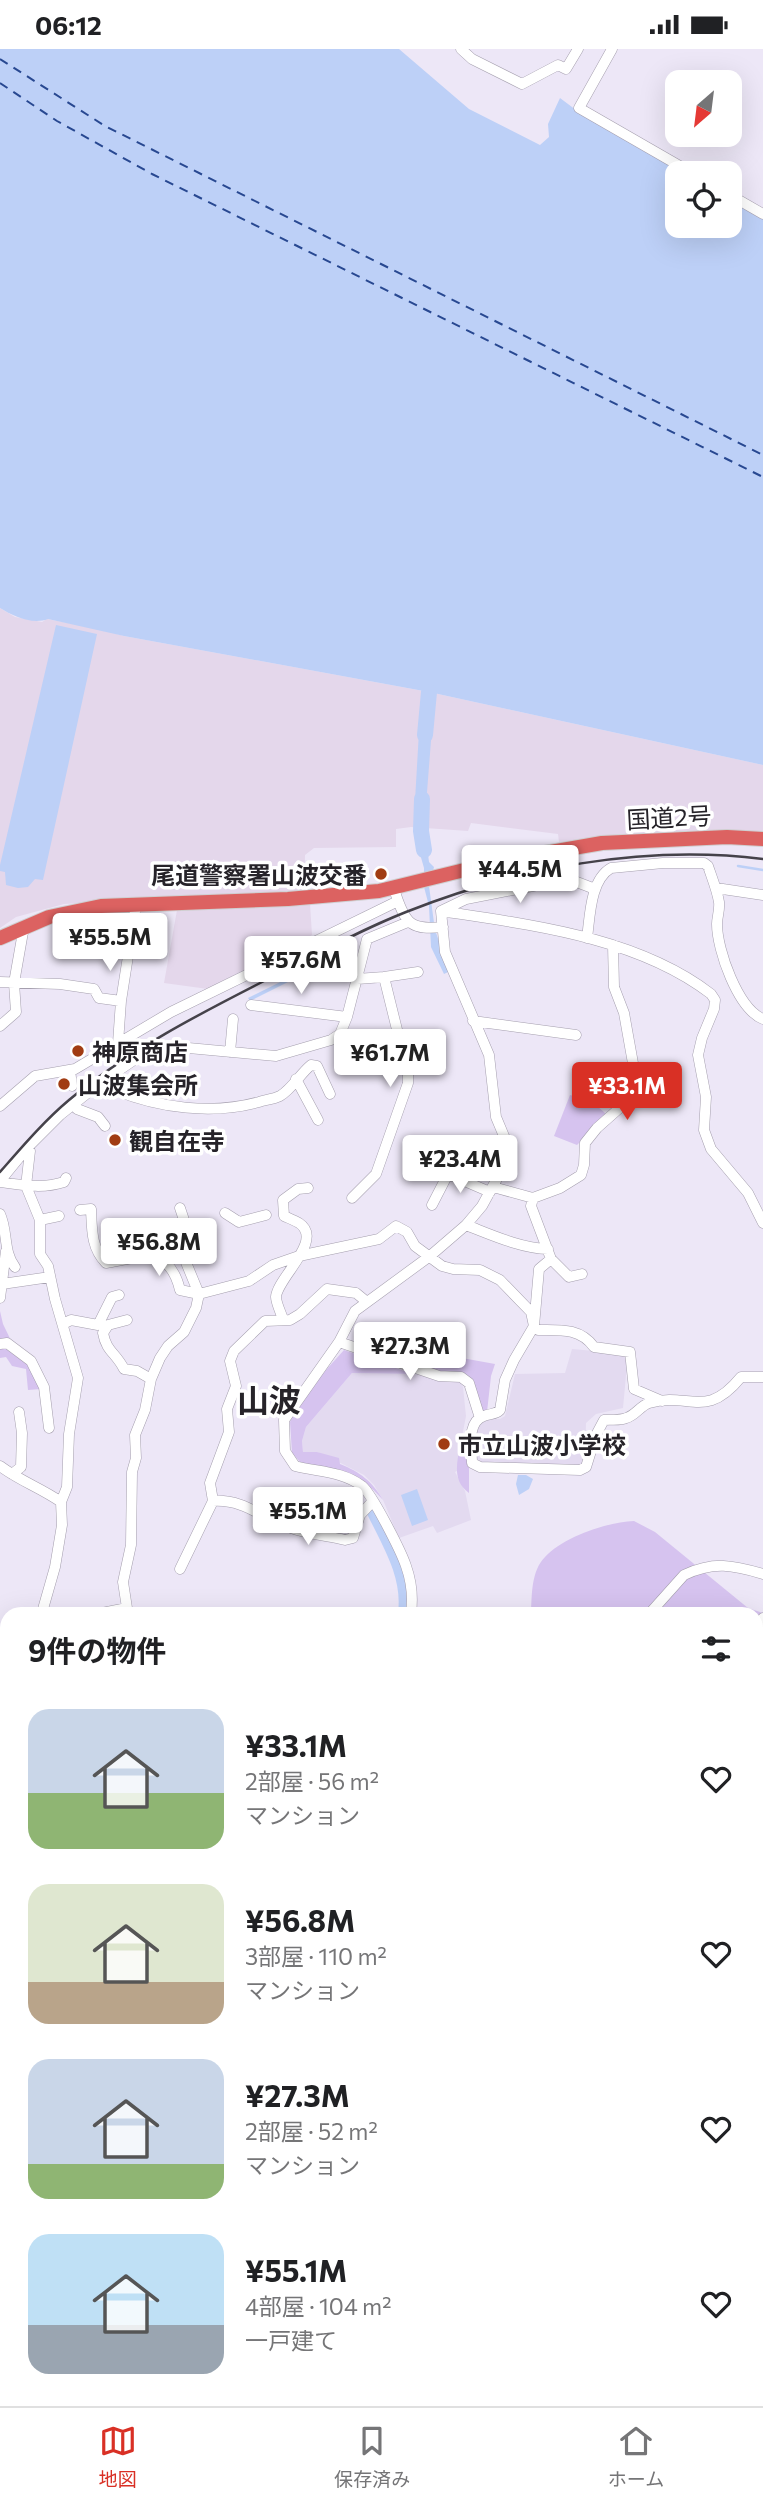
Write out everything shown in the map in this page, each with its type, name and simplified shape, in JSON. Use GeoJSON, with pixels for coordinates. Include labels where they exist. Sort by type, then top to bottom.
{"type":"FeatureCollection","features":[{"type":"Feature","properties":{"kind":"highway","name":"国道2号"},"geometry":{"type":"LineString","coordinates":[[0,938],[66,912],[101,906],[396,895],[421,881],[439,876],[505,860],[602,843],[727,837],[763,839]]}},
{"type":"Feature","properties":{"kind":"street"},"geometry":{"type":"LineString","coordinates":[[461,49],[472,59],[522,84],[558,65],[566,69],[578,49]]}},
{"type":"Feature","properties":{"kind":"street"},"geometry":{"type":"LineString","coordinates":[[612,49],[579,108],[671,161]]}},
{"type":"Feature","properties":{"kind":"street"},"geometry":{"type":"LineString","coordinates":[[742,202],[763,214]]}},
{"type":"Feature","properties":{"kind":"street"},"geometry":{"type":"LineString","coordinates":[[587,938],[596,889],[605,871],[611,868],[663,863],[704,863],[708,866],[716,888],[719,906],[717,925],[732,982],[750,1010],[763,1019]]}},
{"type":"Feature","properties":{"kind":"street"},"geometry":{"type":"LineString","coordinates":[[441,911],[466,899],[569,879],[596,889]]}},
{"type":"Feature","properties":{"kind":"street"},"geometry":{"type":"LineString","coordinates":[[716,888],[763,895]]}},
{"type":"Feature","properties":{"kind":"street"},"geometry":{"type":"LineString","coordinates":[[0,1106],[35,1076],[70,1070],[171,1012],[396,895],[408,922],[416,927],[443,927]]}},
{"type":"Feature","properties":{"kind":"street"},"geometry":{"type":"LineString","coordinates":[[118,1043],[121,1001],[136,905]]}},
{"type":"Feature","properties":{"kind":"street"},"geometry":{"type":"LineString","coordinates":[[412,1607],[406,1566],[364,1487],[340,1473],[315,1472],[295,1466],[285,1451],[284,1420],[340,1342],[355,1311],[430,1256],[466,1225],[492,1189],[505,1164],[509,1148],[496,1117],[489,1055],[445,952],[441,911]]}},
{"type":"Feature","properties":{"kind":"street"},"geometry":{"type":"LineString","coordinates":[[441,911],[613,945],[654,958],[711,993],[715,1000],[698,1055],[706,1097],[704,1130],[711,1149],[748,1193],[763,1223]]}},
{"type":"Feature","properties":{"kind":"street"},"geometry":{"type":"LineString","coordinates":[[66,1178],[64,1182],[52,1186],[26,1186],[0,1181],[27,1148],[74,1104],[156,1045],[276,1056],[331,1040],[340,1034],[348,1017],[367,939],[408,922]]}},
{"type":"Feature","properties":{"kind":"street"},"geometry":{"type":"LineString","coordinates":[[0,1026],[16,1012],[14,983],[23,932],[16,930]]}},
{"type":"Feature","properties":{"kind":"street"},"geometry":{"type":"LineString","coordinates":[[432,1205],[448,1174],[492,1189],[533,1198],[560,1188],[581,1175],[585,1143],[597,1128],[632,1097],[636,1080],[624,1013],[614,987],[613,945]]}},
{"type":"Feature","properties":{"kind":"street"},"geometry":{"type":"LineString","coordinates":[[357,979],[418,972]]}},
{"type":"Feature","properties":{"kind":"street"},"geometry":{"type":"LineString","coordinates":[[352,1198],[376,1174],[408,1083],[384,977]]}},
{"type":"Feature","properties":{"kind":"street"},"geometry":{"type":"LineString","coordinates":[[0,982],[60,984],[93,989],[99,998],[121,1001]]}},
{"type":"Feature","properties":{"kind":"street"},"geometry":{"type":"LineString","coordinates":[[251,1005],[348,1017]]}},
{"type":"Feature","properties":{"kind":"street"},"geometry":{"type":"LineString","coordinates":[[230,1052],[233,1019]]}},
{"type":"Feature","properties":{"kind":"street"},"geometry":{"type":"LineString","coordinates":[[473,1021],[576,1035]]}},
{"type":"Feature","properties":{"kind":"street"},"geometry":{"type":"LineString","coordinates":[[115,1072],[115,1090],[139,1100],[180,1107],[210,1108],[252,1104],[281,1096],[311,1065],[317,1066],[330,1094]]}},
{"type":"Feature","properties":{"kind":"street"},"geometry":{"type":"LineString","coordinates":[[70,1070],[72,1086]]}},
{"type":"Feature","properties":{"kind":"street"},"geometry":{"type":"LineString","coordinates":[[296,1079],[318,1120]]}},
{"type":"Feature","properties":{"kind":"street"},"geometry":{"type":"LineString","coordinates":[[74,1104],[77,1109],[98,1117],[105,1126]]}},
{"type":"Feature","properties":{"kind":"street"},"geometry":{"type":"LineString","coordinates":[[27,1148],[30,1151],[26,1186],[40,1220],[40,1254],[48,1266],[78,1378],[69,1434],[67,1487],[61,1502],[62,1525],[55,1567],[44,1607]]}},
{"type":"Feature","properties":{"kind":"street"},"geometry":{"type":"LineString","coordinates":[[283,1319],[276,1298],[281,1284],[306,1244],[307,1236],[299,1223],[284,1216],[283,1200],[298,1189],[308,1188]]}},
{"type":"Feature","properties":{"kind":"street"},"geometry":{"type":"LineString","coordinates":[[533,1198],[531,1206],[549,1254],[569,1277],[582,1274]]}},
{"type":"Feature","properties":{"kind":"street"},"geometry":{"type":"LineString","coordinates":[[128,1607],[123,1582],[131,1545],[135,1435],[145,1410],[151,1379],[168,1346],[184,1332],[190,1322],[199,1294],[185,1260],[197,1242],[186,1226],[180,1208]]}},
{"type":"Feature","properties":{"kind":"street"},"geometry":{"type":"LineString","coordinates":[[80,1210],[91,1209],[92,1240],[99,1256],[106,1263],[151,1255],[163,1259],[176,1275],[180,1290],[199,1294],[249,1281],[273,1265],[299,1256],[379,1239],[396,1226],[407,1232],[415,1245],[442,1266],[480,1270],[500,1280],[531,1312],[534,1326],[538,1330],[569,1329],[587,1337],[594,1347],[630,1352],[634,1389],[662,1401]]}},
{"type":"Feature","properties":{"kind":"street"},"geometry":{"type":"LineString","coordinates":[[225,1213],[239,1222],[266,1215]]}},
{"type":"Feature","properties":{"kind":"street"},"geometry":{"type":"LineString","coordinates":[[0,1215],[6,1226],[10,1261],[15,1267]]}},
{"type":"Feature","properties":{"kind":"street"},"geometry":{"type":"LineString","coordinates":[[40,1220],[59,1216]]}},
{"type":"Feature","properties":{"kind":"street"},"geometry":{"type":"LineString","coordinates":[[466,1225],[549,1254]]}},
{"type":"Feature","properties":{"kind":"street"},"geometry":{"type":"LineString","coordinates":[[0,1297],[7,1244]]}},
{"type":"Feature","properties":{"kind":"street"},"geometry":{"type":"LineString","coordinates":[[549,1254],[539,1269],[534,1326],[509,1371],[500,1410],[497,1414],[480,1418],[472,1427],[472,1463],[480,1467],[580,1470],[586,1467],[596,1435],[604,1420],[627,1418],[647,1403],[662,1401],[704,1404],[731,1389],[741,1377],[763,1377]]}},
{"type":"Feature","properties":{"kind":"street"},"geometry":{"type":"LineString","coordinates":[[2,1284],[50,1277]]}},
{"type":"Feature","properties":{"kind":"street"},"geometry":{"type":"LineString","coordinates":[[180,1569],[213,1501],[210,1483],[229,1432],[227,1409],[236,1386],[230,1361],[234,1351],[265,1321],[290,1320],[327,1289],[356,1293],[367,1302]]}},
{"type":"Feature","properties":{"kind":"street"},"geometry":{"type":"LineString","coordinates":[[63,1324],[71,1320],[98,1325],[112,1297],[119,1295]]}},
{"type":"Feature","properties":{"kind":"street"},"geometry":{"type":"LineString","coordinates":[[127,1320],[108,1325],[103,1333],[105,1346],[119,1359],[124,1369],[137,1371],[151,1379]]}},
{"type":"Feature","properties":{"kind":"street"},"geometry":{"type":"LineString","coordinates":[[340,1342],[439,1375],[461,1377],[469,1383],[480,1418]]}},
{"type":"Feature","properties":{"kind":"street"},"geometry":{"type":"LineString","coordinates":[[0,1344],[8,1343],[31,1361],[44,1387],[49,1428]]}},
{"type":"Feature","properties":{"kind":"street"},"geometry":{"type":"LineString","coordinates":[[634,1413],[644,1393]]}},
{"type":"Feature","properties":{"kind":"street"},"geometry":{"type":"LineString","coordinates":[[12,1474],[21,1467],[22,1433],[19,1412]]}},
{"type":"Feature","properties":{"kind":"street"},"geometry":{"type":"LineString","coordinates":[[0,1466],[26,1483],[39,1486],[61,1502]]}},
{"type":"Feature","properties":{"kind":"street"},"geometry":{"type":"LineString","coordinates":[[213,1501],[228,1500],[250,1507],[290,1528],[345,1539],[353,1538],[360,1515],[373,1501]]}},
{"type":"Feature","properties":{"kind":"street"},"geometry":{"type":"LineString","coordinates":[[655,1607],[684,1575],[707,1567],[736,1566],[763,1574]]}},
{"type":"Feature","properties":{"kind":"shaded area"},"geometry":{"type":"Polygon","coordinates":[[[0,608],[15,617],[42,622],[47,619],[124,636],[429,692],[763,765],[763,833],[707,831],[623,834],[559,842],[558,834],[471,823],[468,831],[411,827],[396,829],[396,847],[314,848],[305,855],[304,891],[64,904],[16,917],[0,928],[0,608]]]}},
{"type":"Feature","properties":{"kind":"shaded area"},"geometry":{"type":"Polygon","coordinates":[[[310,904],[312,935],[208,989],[164,983],[177,910],[310,904]]]}},
{"type":"Feature","properties":{"kind":"shaded area"},"geometry":{"type":"Polygon","coordinates":[[[570,1095],[590,1102],[607,1115],[577,1145],[554,1136],[570,1095]]]}},
{"type":"Feature","properties":{"kind":"shaded area"},"geometry":{"type":"Polygon","coordinates":[[[0,1311],[3,1324],[20,1359],[26,1358],[41,1389],[28,1390],[26,1369],[12,1366],[6,1357],[0,1358],[0,1311]]]}},
{"type":"Feature","properties":{"kind":"shaded area"},"geometry":{"type":"Polygon","coordinates":[[[369,1349],[429,1352],[495,1364],[487,1412],[481,1410],[474,1381],[461,1375],[439,1374],[369,1349]]]}},
{"type":"Feature","properties":{"kind":"shaded area","name":"市立山波小学校"},"geometry":{"type":"Polygon","coordinates":[[[572,1349],[628,1354],[623,1408],[596,1414],[586,1423],[585,1462],[580,1466],[480,1465],[475,1461],[455,1472],[465,1491],[471,1520],[437,1533],[433,1526],[399,1538],[383,1500],[364,1475],[317,1452],[303,1452],[302,1441],[306,1427],[352,1373],[413,1374],[459,1381],[463,1387],[466,1416],[461,1442],[476,1442],[478,1424],[486,1419],[500,1419],[505,1416],[515,1374],[565,1373],[572,1349]]]}},
{"type":"Feature","properties":{"kind":"shaded area"},"geometry":{"type":"Polygon","coordinates":[[[344,1350],[413,1374],[352,1373],[306,1427],[302,1441],[303,1452],[317,1452],[339,1458],[340,1464],[370,1482],[383,1500],[355,1477],[301,1463],[292,1453],[290,1422],[293,1414],[344,1350]]]}},
{"type":"Feature","properties":{"kind":"shaded area"},"geometry":{"type":"Polygon","coordinates":[[[460,1445],[469,1446],[469,1493],[458,1477],[460,1445]]]}},
{"type":"Feature","properties":{"kind":"shaded area"},"geometry":{"type":"Polygon","coordinates":[[[634,1521],[655,1532],[747,1607],[531,1607],[533,1583],[537,1569],[545,1557],[574,1537],[612,1524],[634,1521]]]}},
{"type":"Feature","properties":{"kind":"water"},"geometry":{"type":"Polygon","coordinates":[[[0,49],[399,49],[469,109],[540,145],[549,137],[548,124],[560,98],[580,113],[665,162],[665,238],[742,238],[742,207],[763,219],[763,765],[429,692],[124,636],[48,619],[29,620],[0,608],[0,49]]]}},
{"type":"Feature","properties":{"kind":"water"},"geometry":{"type":"Polygon","coordinates":[[[56,625],[97,634],[43,880],[35,879],[28,887],[18,888],[6,885],[5,872],[0,871],[0,865],[56,625]]]}},
{"type":"Feature","properties":{"kind":"water"},"geometry":{"type":"Polygon","coordinates":[[[420,714],[433,715],[425,818],[414,818],[420,714]]]}},
{"type":"Feature","properties":{"kind":"water"},"geometry":{"type":"Polygon","coordinates":[[[416,830],[425,830],[429,862],[434,867],[429,886],[435,930],[450,971],[444,974],[431,947],[429,906],[416,830]]]}},
{"type":"Feature","properties":{"kind":"water"},"geometry":{"type":"Polygon","coordinates":[[[325,960],[331,971],[329,972],[322,965],[250,1001],[248,998],[325,960]]]}},
{"type":"Feature","properties":{"kind":"water"},"geometry":{"type":"Polygon","coordinates":[[[518,1475],[533,1479],[529,1489],[519,1495],[516,1484],[518,1475]]]}},
{"type":"Feature","properties":{"kind":"water"},"geometry":{"type":"Polygon","coordinates":[[[417,1489],[428,1520],[412,1526],[401,1495],[417,1489]]]}},
{"type":"Feature","properties":{"kind":"waterway"},"geometry":{"type":"LineString","coordinates":[[425,735],[429,692]]}},
{"type":"Feature","properties":{"kind":"waterway"},"geometry":{"type":"LineString","coordinates":[[422,799],[421,831],[424,850]]}},
{"type":"Feature","properties":{"kind":"waterway"},"geometry":{"type":"LineString","coordinates":[[738,866],[763,870]]}},
{"type":"Feature","properties":{"kind":"waterway"},"geometry":{"type":"LineString","coordinates":[[373,1508],[402,1572],[406,1607]]}},
{"type":"Feature","properties":{"kind":"ferry route"},"geometry":{"type":"LineString","coordinates":[[0,59],[105,126],[763,455]]}},
{"type":"Feature","properties":{"kind":"ferry route"},"geometry":{"type":"LineString","coordinates":[[0,83],[57,121],[152,174],[763,477]]}},
{"type":"Feature","properties":{"kind":"railway"},"geometry":{"type":"LineString","coordinates":[[0,1172],[60,1108],[140,1049],[242,992],[353,935],[406,912],[492,883],[581,863],[672,855],[763,859]]}},
{"type":"Feature","properties":{"kind":"place","name":"尾道警察署山波交番"},"geometry":{"type":"Point","coordinates":[381,874]}},
{"type":"Feature","properties":{"kind":"place","name":"神原商店"},"geometry":{"type":"Point","coordinates":[78,1051]}},
{"type":"Feature","properties":{"kind":"place","name":"山波集会所"},"geometry":{"type":"Point","coordinates":[64,1084]}},
{"type":"Feature","properties":{"kind":"place","name":"観自在寺"},"geometry":{"type":"Point","coordinates":[115,1140]}},
{"type":"Feature","properties":{"kind":"place","name":"市立山波小学校"},"geometry":{"type":"Point","coordinates":[444,1444]}},
{"type":"Feature","properties":{"kind":"district","name":"山波"},"geometry":{"type":"Point","coordinates":[269,1399]}}]}
